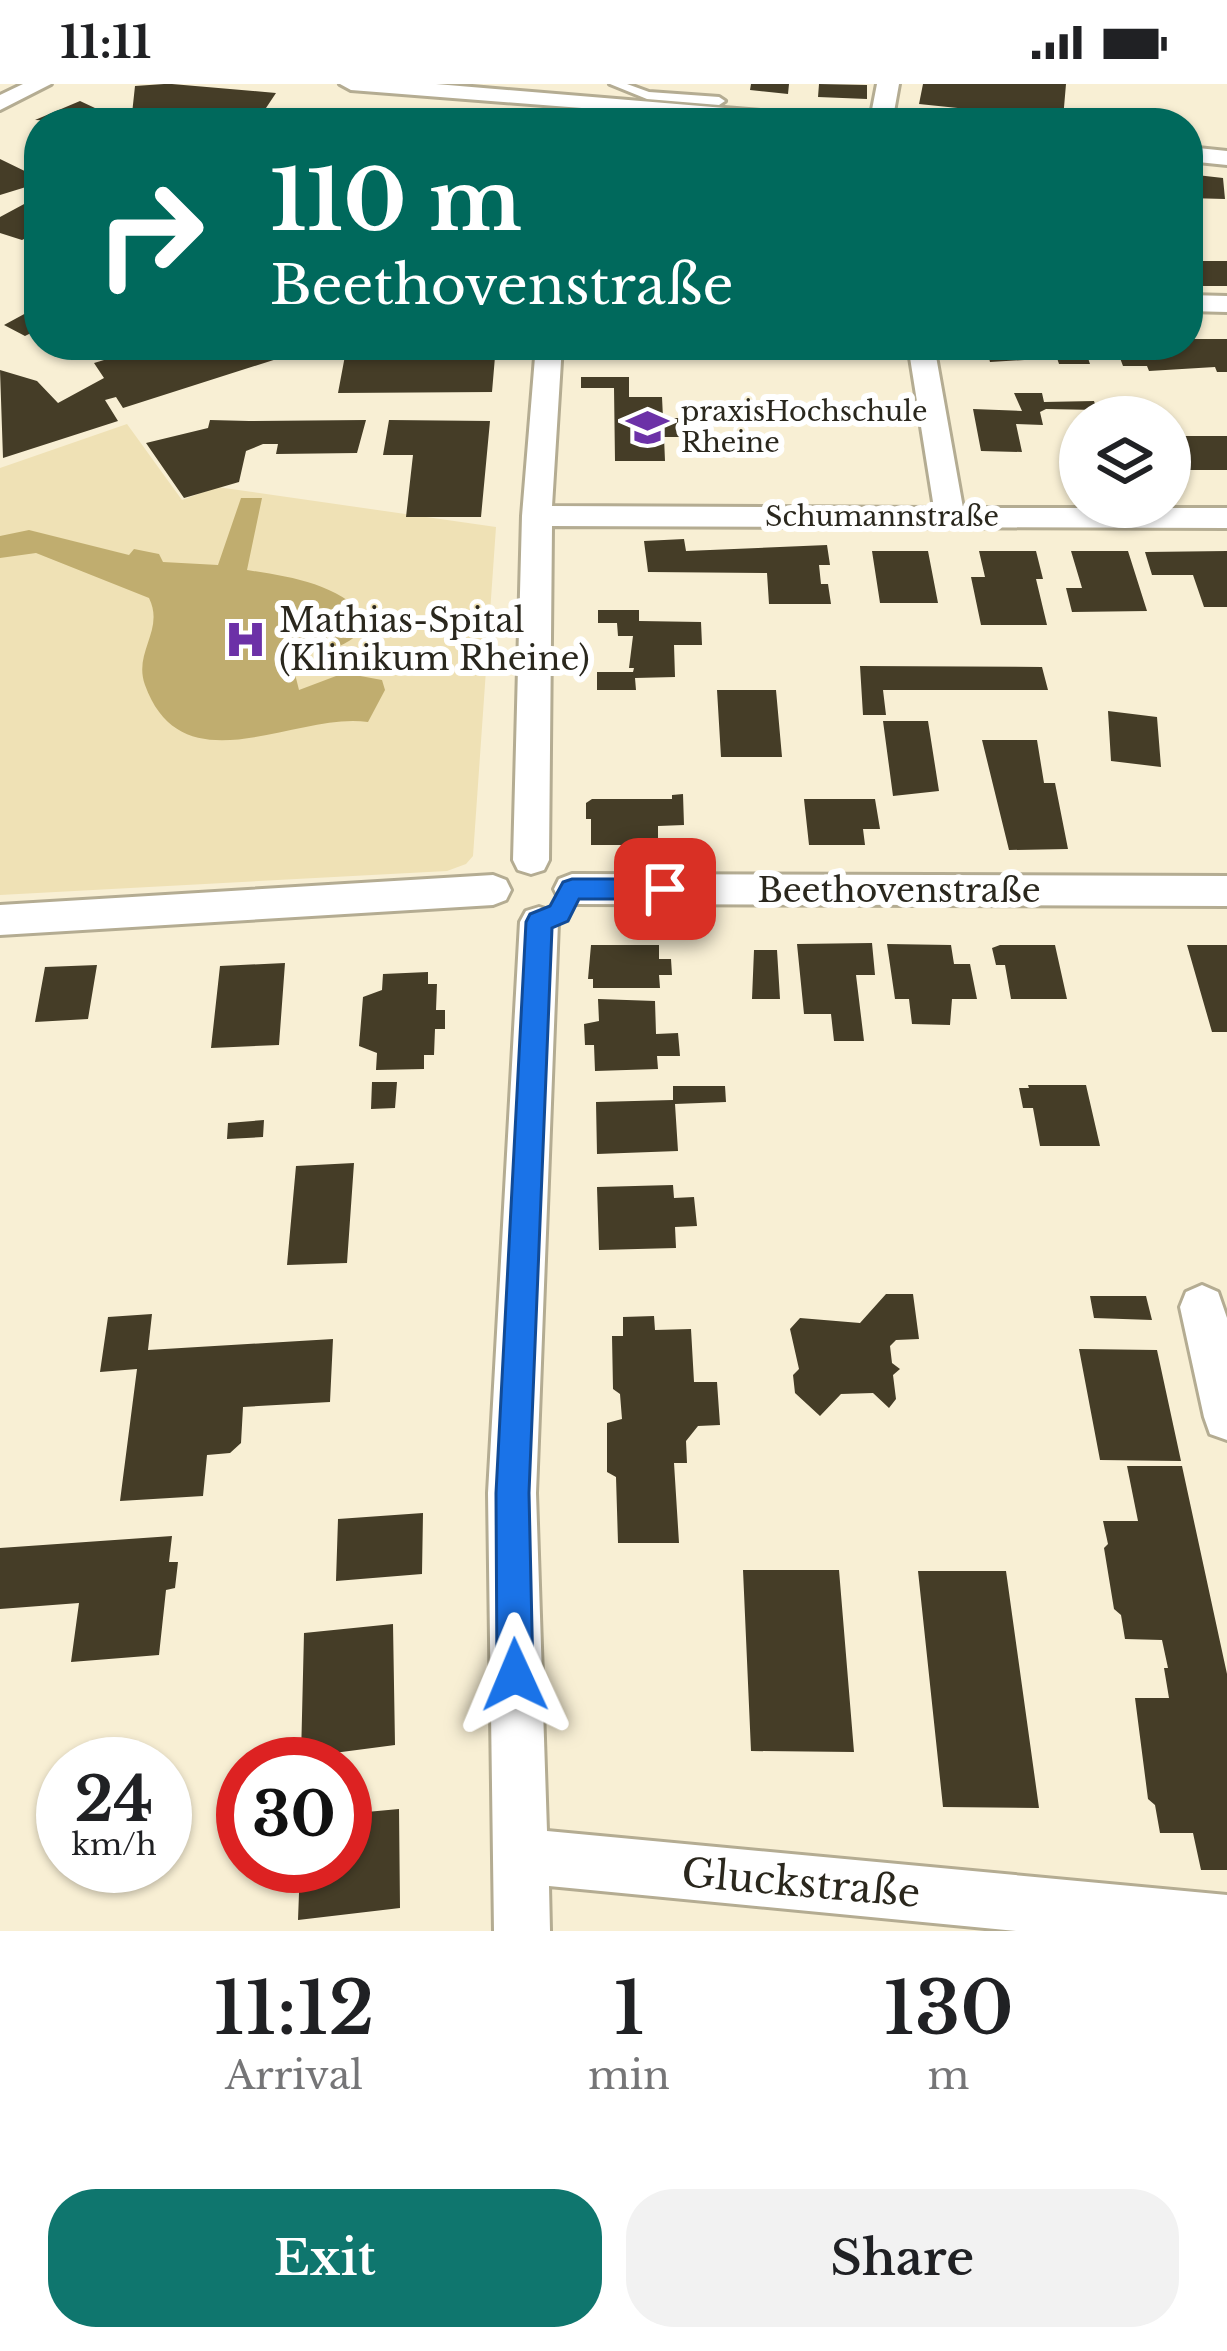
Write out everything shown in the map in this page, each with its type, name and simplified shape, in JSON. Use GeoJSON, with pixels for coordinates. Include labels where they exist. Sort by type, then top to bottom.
{"type":"FeatureCollection","features":[{"type":"Feature","properties":{"kind":"street"},"geometry":{"type":"LineString","coordinates":[[0,103],[40,84]]}},
{"type":"Feature","properties":{"kind":"street"},"geometry":{"type":"LineString","coordinates":[[351,84],[562,102],[735,108]]}},
{"type":"Feature","properties":{"kind":"street"},"geometry":{"type":"LineString","coordinates":[[530,860],[537,516],[548,360]]}},
{"type":"Feature","properties":{"kind":"street"},"geometry":{"type":"LineString","coordinates":[[924,360],[950,516]]}},
{"type":"Feature","properties":{"kind":"street","name":"Schumannstraße"},"geometry":{"type":"LineString","coordinates":[[537,516],[1227,518]]}},
{"type":"Feature","properties":{"kind":"street"},"geometry":{"type":"LineString","coordinates":[[521,1931],[512,1493],[555,905],[563,870],[530,860],[501,873],[494,890],[506,914],[555,905]]}},
{"type":"Feature","properties":{"kind":"street"},"geometry":{"type":"LineString","coordinates":[[0,920],[494,890]]}},
{"type":"Feature","properties":{"kind":"street","name":"Beethovenstraße"},"geometry":{"type":"LineString","coordinates":[[555,905],[1227,892]]}},
{"type":"Feature","properties":{"kind":"street"},"geometry":{"type":"LineString","coordinates":[[1202,1306],[1227,1417]]}},
{"type":"Feature","properties":{"kind":"street","name":"Gluckstraße"},"geometry":{"type":"LineString","coordinates":[[518,1856],[1227,1922]]}},
{"type":"Feature","properties":{"kind":"lane"},"geometry":{"type":"LineString","coordinates":[[616,84],[718,106],[723,84]]}},
{"type":"Feature","properties":{"kind":"shaded area","name":"Mathias-Spital (Klinikum Rheine)"},"geometry":{"type":"Polygon","coordinates":[[[127,424],[182,500],[217,487],[496,527],[473,856],[466,864],[447,871],[0,895],[0,468],[127,424]]]}},
{"type":"Feature","properties":{"kind":"shaded area"},"geometry":{"type":"Polygon","coordinates":[[[241,498],[262,498],[247,570],[327,589],[367,617],[359,633],[342,645],[336,648],[328,637],[306,650],[294,670],[299,690],[344,673],[382,680],[385,690],[368,722],[339,722],[244,739],[213,740],[186,734],[163,716],[145,685],[143,662],[153,620],[149,598],[36,553],[0,558],[0,536],[29,530],[129,555],[134,549],[159,554],[163,562],[218,565],[241,498]]]}},
{"type":"Feature","properties":{"kind":"building"},"geometry":{"type":"Polygon","coordinates":[[[751,84],[789,84],[788,94],[750,90],[751,84]]]}},
{"type":"Feature","properties":{"kind":"building"},"geometry":{"type":"Polygon","coordinates":[[[819,84],[867,85],[867,99],[818,97],[819,84]]]}},
{"type":"Feature","properties":{"kind":"building"},"geometry":{"type":"Polygon","coordinates":[[[923,84],[1066,84],[1064,108],[919,104],[923,84]]]}},
{"type":"Feature","properties":{"kind":"building"},"geometry":{"type":"Polygon","coordinates":[[[135,86],[276,93],[266,108],[133,108],[135,86]]]}},
{"type":"Feature","properties":{"kind":"building"},"geometry":{"type":"Polygon","coordinates":[[[80,101],[95,108],[63,108],[80,101]]]}},
{"type":"Feature","properties":{"kind":"building"},"geometry":{"type":"Polygon","coordinates":[[[0,159],[24,171],[24,188],[0,195],[0,159]]]}},
{"type":"Feature","properties":{"kind":"building"},"geometry":{"type":"Polygon","coordinates":[[[1203,176],[1223,178],[1225,199],[1203,198],[1203,176]]]}},
{"type":"Feature","properties":{"kind":"building"},"geometry":{"type":"Polygon","coordinates":[[[24,204],[24,239],[0,233],[0,217],[24,204]]]}},
{"type":"Feature","properties":{"kind":"building"},"geometry":{"type":"Polygon","coordinates":[[[1203,261],[1227,261],[1227,286],[1203,286],[1203,261]]]}},
{"type":"Feature","properties":{"kind":"building"},"geometry":{"type":"Polygon","coordinates":[[[24,314],[24,335],[4,325],[24,314]]]}},
{"type":"Feature","properties":{"kind":"building"},"geometry":{"type":"Polygon","coordinates":[[[1203,339],[1227,339],[1227,372],[1217,372],[1215,367],[1149,371],[1147,366],[1123,366],[1121,360],[1203,360],[1203,339]]]}},
{"type":"Feature","properties":{"kind":"building"},"geometry":{"type":"Polygon","coordinates":[[[274,360],[123,408],[116,397],[105,400],[118,421],[3,458],[0,370],[37,381],[58,403],[104,378],[94,363],[274,360]]]}},
{"type":"Feature","properties":{"kind":"building"},"geometry":{"type":"Polygon","coordinates":[[[344,360],[495,360],[492,392],[338,393],[344,360]]]}},
{"type":"Feature","properties":{"kind":"building"},"geometry":{"type":"Polygon","coordinates":[[[1058,360],[1089,360],[1090,364],[1059,364],[1058,360]]]}},
{"type":"Feature","properties":{"kind":"building","name":"praxisHochschule Rheine"},"geometry":{"type":"Polygon","coordinates":[[[581,377],[629,377],[629,397],[662,397],[663,418],[679,418],[680,437],[664,437],[665,461],[615,461],[614,388],[581,388],[581,377]]]}},
{"type":"Feature","properties":{"kind":"building"},"geometry":{"type":"Polygon","coordinates":[[[1014,393],[1042,393],[1044,402],[1059,402],[1059,409],[1040,412],[1043,425],[1016,424],[1022,452],[981,451],[973,409],[1022,411],[1014,393]]]}},
{"type":"Feature","properties":{"kind":"building"},"geometry":{"type":"Polygon","coordinates":[[[210,420],[366,420],[357,453],[276,454],[278,444],[263,444],[246,451],[239,482],[184,498],[146,443],[208,428],[210,420]]]}},
{"type":"Feature","properties":{"kind":"building"},"geometry":{"type":"Polygon","coordinates":[[[389,420],[490,421],[481,517],[406,517],[413,455],[383,455],[389,420]]]}},
{"type":"Feature","properties":{"kind":"building"},"geometry":{"type":"Polygon","coordinates":[[[1191,436],[1227,436],[1227,470],[1191,470],[1191,436]]]}},
{"type":"Feature","properties":{"kind":"building"},"geometry":{"type":"Polygon","coordinates":[[[684,539],[686,551],[827,545],[830,565],[819,565],[821,584],[828,584],[831,604],[769,604],[767,573],[648,572],[644,541],[684,539]]]}},
{"type":"Feature","properties":{"kind":"building"},"geometry":{"type":"Polygon","coordinates":[[[872,551],[928,551],[938,603],[880,603],[872,551]]]}},
{"type":"Feature","properties":{"kind":"building"},"geometry":{"type":"Polygon","coordinates":[[[979,551],[1036,551],[1043,579],[1036,579],[1047,625],[981,625],[971,577],[985,577],[979,551]]]}},
{"type":"Feature","properties":{"kind":"building"},"geometry":{"type":"Polygon","coordinates":[[[1071,551],[1128,551],[1147,611],[1072,612],[1066,588],[1082,588],[1071,551]]]}},
{"type":"Feature","properties":{"kind":"building"},"geometry":{"type":"Polygon","coordinates":[[[1227,551],[1227,607],[1204,607],[1193,575],[1152,575],[1145,552],[1227,551]]]}},
{"type":"Feature","properties":{"kind":"building"},"geometry":{"type":"Polygon","coordinates":[[[598,610],[639,610],[639,621],[701,622],[702,645],[674,645],[675,677],[635,678],[636,690],[597,690],[597,672],[633,672],[634,668],[629,668],[633,636],[618,636],[617,623],[598,623],[598,610]]]}},
{"type":"Feature","properties":{"kind":"building"},"geometry":{"type":"Polygon","coordinates":[[[860,666],[1042,667],[1048,690],[883,690],[886,715],[863,715],[860,666]]]}},
{"type":"Feature","properties":{"kind":"building"},"geometry":{"type":"Polygon","coordinates":[[[717,690],[776,690],[782,757],[721,757],[717,690]]]}},
{"type":"Feature","properties":{"kind":"building"},"geometry":{"type":"Polygon","coordinates":[[[1108,711],[1157,717],[1161,767],[1111,761],[1108,711]]]}},
{"type":"Feature","properties":{"kind":"building"},"geometry":{"type":"Polygon","coordinates":[[[883,721],[928,721],[939,791],[893,796],[883,721]]]}},
{"type":"Feature","properties":{"kind":"building"},"geometry":{"type":"Polygon","coordinates":[[[982,740],[1037,740],[1044,783],[1055,783],[1068,849],[1009,850],[982,740]]]}},
{"type":"Feature","properties":{"kind":"building"},"geometry":{"type":"Polygon","coordinates":[[[683,794],[684,825],[658,826],[658,845],[591,845],[586,803],[592,799],[672,799],[672,795],[683,794]]]}},
{"type":"Feature","properties":{"kind":"building"},"geometry":{"type":"Polygon","coordinates":[[[804,799],[875,799],[880,829],[863,829],[865,845],[809,845],[804,799]]]}},
{"type":"Feature","properties":{"kind":"building"},"geometry":{"type":"Polygon","coordinates":[[[872,943],[875,975],[856,975],[864,1041],[834,1041],[831,1014],[804,1014],[797,944],[872,943]]]}},
{"type":"Feature","properties":{"kind":"building"},"geometry":{"type":"Polygon","coordinates":[[[887,944],[951,945],[954,964],[970,964],[977,999],[952,999],[950,1025],[912,1024],[909,999],[895,999],[887,944]]]}},
{"type":"Feature","properties":{"kind":"building"},"geometry":{"type":"Polygon","coordinates":[[[591,945],[659,945],[659,959],[671,959],[672,975],[659,975],[660,988],[593,988],[593,979],[588,979],[591,945]]]}},
{"type":"Feature","properties":{"kind":"building"},"geometry":{"type":"Polygon","coordinates":[[[1055,945],[1067,999],[1011,999],[1005,965],[996,965],[992,948],[1055,945]]]}},
{"type":"Feature","properties":{"kind":"building"},"geometry":{"type":"Polygon","coordinates":[[[1187,945],[1227,945],[1227,1032],[1212,1032],[1187,945]]]}},
{"type":"Feature","properties":{"kind":"building"},"geometry":{"type":"Polygon","coordinates":[[[754,950],[777,950],[780,999],[752,999],[754,950]]]}},
{"type":"Feature","properties":{"kind":"building"},"geometry":{"type":"Polygon","coordinates":[[[285,963],[279,1045],[211,1048],[220,966],[285,963]]]}},
{"type":"Feature","properties":{"kind":"building"},"geometry":{"type":"Polygon","coordinates":[[[97,965],[88,1019],[35,1022],[45,967],[97,965]]]}},
{"type":"Feature","properties":{"kind":"building"},"geometry":{"type":"Polygon","coordinates":[[[428,972],[428,984],[437,984],[436,1010],[445,1010],[445,1029],[435,1029],[434,1055],[424,1055],[424,1069],[376,1070],[377,1053],[359,1046],[363,997],[382,990],[383,974],[428,972]]]}},
{"type":"Feature","properties":{"kind":"building"},"geometry":{"type":"Polygon","coordinates":[[[598,999],[655,1001],[656,1034],[678,1033],[680,1056],[657,1056],[658,1069],[595,1071],[594,1045],[585,1045],[584,1024],[599,1021],[598,999]]]}},
{"type":"Feature","properties":{"kind":"building"},"geometry":{"type":"Polygon","coordinates":[[[372,1082],[397,1082],[395,1108],[371,1109],[372,1082]]]}},
{"type":"Feature","properties":{"kind":"building"},"geometry":{"type":"Polygon","coordinates":[[[1086,1085],[1100,1146],[1040,1146],[1033,1108],[1023,1108],[1019,1088],[1086,1085]]]}},
{"type":"Feature","properties":{"kind":"building"},"geometry":{"type":"Polygon","coordinates":[[[673,1086],[725,1086],[726,1102],[675,1104],[678,1151],[597,1154],[596,1102],[673,1100],[673,1086]]]}},
{"type":"Feature","properties":{"kind":"building"},"geometry":{"type":"Polygon","coordinates":[[[264,1120],[263,1137],[227,1139],[228,1123],[264,1120]]]}},
{"type":"Feature","properties":{"kind":"building"},"geometry":{"type":"Polygon","coordinates":[[[354,1163],[347,1263],[287,1265],[296,1166],[354,1163]]]}},
{"type":"Feature","properties":{"kind":"building"},"geometry":{"type":"Polygon","coordinates":[[[673,1185],[674,1198],[694,1197],[697,1226],[675,1227],[676,1248],[599,1250],[597,1187],[673,1185]]]}},
{"type":"Feature","properties":{"kind":"building"},"geometry":{"type":"Polygon","coordinates":[[[886,1294],[913,1294],[919,1339],[896,1340],[890,1346],[892,1363],[900,1369],[893,1375],[896,1399],[889,1408],[873,1393],[841,1394],[820,1416],[795,1393],[793,1375],[799,1369],[790,1329],[800,1318],[860,1323],[886,1294]]]}},
{"type":"Feature","properties":{"kind":"building"},"geometry":{"type":"Polygon","coordinates":[[[1090,1296],[1146,1296],[1152,1320],[1094,1318],[1090,1296]]]}},
{"type":"Feature","properties":{"kind":"building"},"geometry":{"type":"Polygon","coordinates":[[[152,1314],[148,1350],[333,1339],[330,1402],[243,1407],[241,1443],[230,1453],[207,1455],[203,1496],[120,1501],[137,1369],[100,1372],[108,1317],[152,1314]]]}},
{"type":"Feature","properties":{"kind":"building"},"geometry":{"type":"Polygon","coordinates":[[[654,1316],[655,1330],[691,1329],[694,1382],[717,1382],[720,1425],[698,1426],[686,1441],[687,1463],[674,1463],[679,1543],[618,1543],[616,1477],[607,1472],[607,1423],[622,1419],[620,1394],[613,1389],[612,1336],[623,1336],[623,1317],[654,1316]]]}},
{"type":"Feature","properties":{"kind":"building"},"geometry":{"type":"Polygon","coordinates":[[[1079,1349],[1157,1350],[1181,1461],[1100,1460],[1079,1349]]]}},
{"type":"Feature","properties":{"kind":"building"},"geometry":{"type":"Polygon","coordinates":[[[1127,1466],[1182,1466],[1227,1674],[1227,1870],[1201,1870],[1193,1833],[1160,1833],[1155,1805],[1148,1799],[1135,1698],[1169,1698],[1164,1668],[1168,1668],[1162,1640],[1125,1639],[1121,1615],[1114,1609],[1103,1521],[1138,1521],[1127,1466]]]}},
{"type":"Feature","properties":{"kind":"building"},"geometry":{"type":"Polygon","coordinates":[[[423,1513],[422,1574],[336,1581],[338,1519],[423,1513]]]}},
{"type":"Feature","properties":{"kind":"building"},"geometry":{"type":"Polygon","coordinates":[[[172,1536],[169,1562],[178,1562],[175,1588],[166,1590],[159,1655],[71,1662],[79,1603],[0,1609],[0,1548],[172,1536]]]}},
{"type":"Feature","properties":{"kind":"building"},"geometry":{"type":"Polygon","coordinates":[[[743,1570],[839,1570],[854,1752],[751,1751],[743,1570]]]}},
{"type":"Feature","properties":{"kind":"building"},"geometry":{"type":"Polygon","coordinates":[[[918,1571],[1006,1571],[1039,1808],[943,1807],[918,1571]]]}},
{"type":"Feature","properties":{"kind":"building"},"geometry":{"type":"Polygon","coordinates":[[[393,1624],[395,1745],[372,1748],[372,1737],[301,1737],[304,1633],[393,1624]]]}},
{"type":"Feature","properties":{"kind":"building"},"geometry":{"type":"Polygon","coordinates":[[[399,1809],[400,1908],[298,1920],[299,1893],[372,1893],[372,1812],[399,1809]]]}},
{"type":"Feature","properties":{"kind":"place","name":"praxisHochschule Rheine"},"geometry":{"type":"Point","coordinates":[647,427]}},
{"type":"Feature","properties":{"kind":"place","name":"Mathias-Spital (Klinikum Rheine)"},"geometry":{"type":"Point","coordinates":[245,639]}},
{"type":"Feature","properties":{"kind":"route"},"geometry":{"type":"LineString","coordinates":[[515,1675],[512,1493],[539,922],[559,914],[572,889],[665,889]]}}]}
